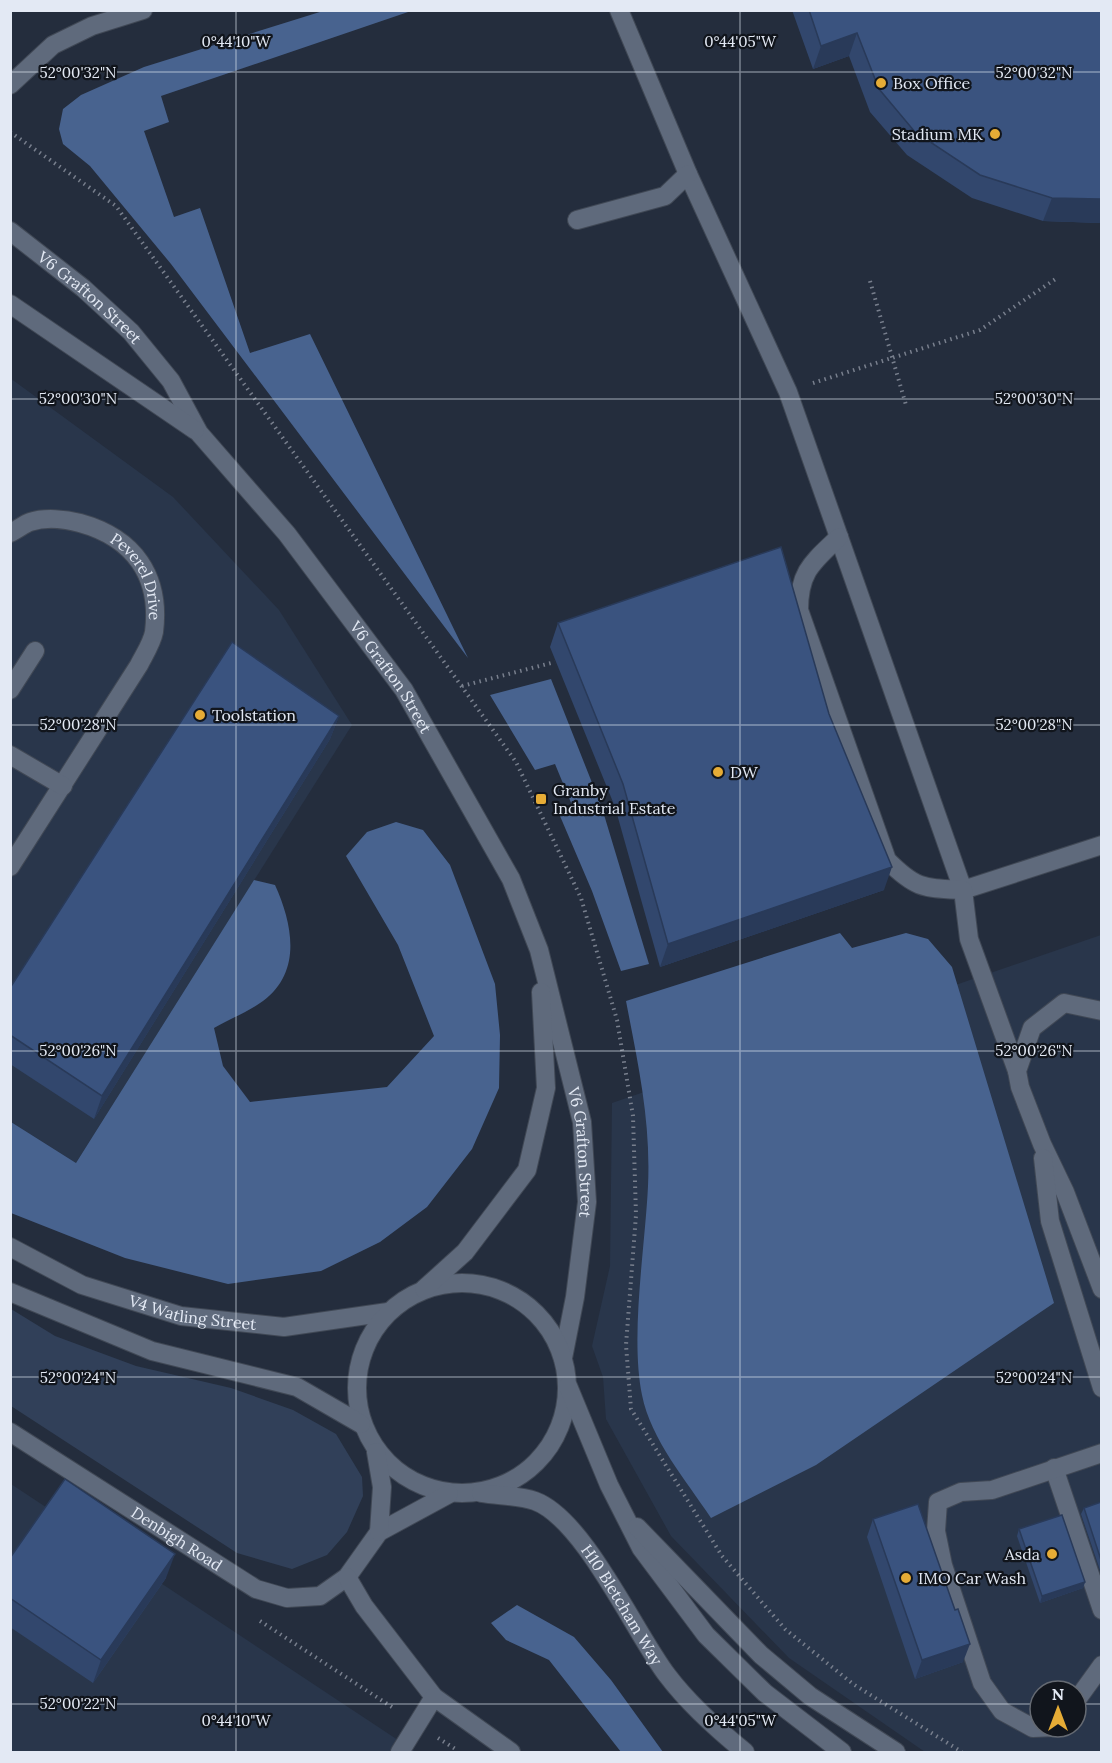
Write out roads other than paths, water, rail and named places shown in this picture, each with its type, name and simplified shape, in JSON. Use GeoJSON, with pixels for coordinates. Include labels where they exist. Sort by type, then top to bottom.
{"type":"FeatureCollection","features":[{"type":"Feature","properties":{"kind":"street"},"geometry":{"type":"LineString","coordinates":[[10,85],[53,45],[92,26],[143,10]]}},
{"type":"Feature","properties":{"kind":"street"},"geometry":{"type":"LineString","coordinates":[[619,10],[688,174],[788,392],[963,890],[969,939],[1017,1071],[1020,1087],[1042,1144],[1065,1192],[1101,1289]]}},
{"type":"Feature","properties":{"kind":"street"},"geometry":{"type":"LineString","coordinates":[[577,220],[665,196],[688,174]]}},
{"type":"Feature","properties":{"kind":"street","name":"V6 Grafton Street"},"geometry":{"type":"LineString","coordinates":[[12,227],[131,332],[171,381],[199,433],[286,534],[404,690],[511,879],[539,950],[582,1122],[587,1202],[575,1297],[563,1358]]}},
{"type":"Feature","properties":{"kind":"street","name":"V6 Grafton Street"},"geometry":{"type":"LineString","coordinates":[[10,303],[199,433]]}},
{"type":"Feature","properties":{"kind":"street","name":"Peverel Drive"},"geometry":{"type":"LineString","coordinates":[[10,533],[31,522],[64,519],[100,529],[127,545],[147,572],[155,606],[153,635],[139,665],[10,867]]}},
{"type":"Feature","properties":{"kind":"street"},"geometry":{"type":"LineString","coordinates":[[839,537],[806,569],[799,589],[799,610],[887,860],[906,879],[924,888],[963,890],[1101,845]]}},
{"type":"Feature","properties":{"kind":"street"},"geometry":{"type":"LineString","coordinates":[[10,690],[35,651]]}},
{"type":"Feature","properties":{"kind":"street"},"geometry":{"type":"LineString","coordinates":[[10,755],[63,786]]}},
{"type":"Feature","properties":{"kind":"street","name":"V6 Grafton Street"},"geometry":{"type":"LineString","coordinates":[[422,1290],[465,1252],[527,1170],[546,1088],[539,950]]}},
{"type":"Feature","properties":{"kind":"street"},"geometry":{"type":"LineString","coordinates":[[1017,1071],[1032,1028],[1064,1003],[1101,1011]]}},
{"type":"Feature","properties":{"kind":"street"},"geometry":{"type":"LineString","coordinates":[[1042,1144],[1050,1221],[1101,1388]]}},
{"type":"Feature","properties":{"kind":"street","name":"V4 Watling Street"},"geometry":{"type":"LineString","coordinates":[[10,1247],[82,1285],[181,1316],[284,1327],[388,1312]]}},
{"type":"Feature","properties":{"kind":"street"},"geometry":{"type":"LineString","coordinates":[[379,1532],[382,1486],[376,1452],[361,1424],[355,1384],[365,1345],[388,1312],[422,1290],[457,1283],[491,1287],[523,1302],[548,1327],[563,1358],[568,1386],[609,1485],[641,1548],[706,1635],[765,1693],[842,1752]]}},
{"type":"Feature","properties":{"kind":"street"},"geometry":{"type":"LineString","coordinates":[[10,1292],[152,1351],[297,1387],[361,1424]]}},
{"type":"Feature","properties":{"kind":"street"},"geometry":{"type":"LineString","coordinates":[[376,1452],[408,1480],[449,1494],[479,1493],[514,1480],[543,1456],[562,1423],[568,1386]]}},
{"type":"Feature","properties":{"kind":"street","name":"Denbigh Road"},"geometry":{"type":"LineString","coordinates":[[12,1436],[256,1589],[286,1598],[320,1596],[347,1577],[379,1532],[449,1494]]}},
{"type":"Feature","properties":{"kind":"street"},"geometry":{"type":"LineString","coordinates":[[1028,1725],[1002,1712],[982,1683],[943,1565],[936,1531],[938,1502],[962,1492],[992,1490],[1101,1453]]}},
{"type":"Feature","properties":{"kind":"street"},"geometry":{"type":"LineString","coordinates":[[1054,1468],[1101,1610]]}},
{"type":"Feature","properties":{"kind":"street","name":"H10 Bletcham Way"},"geometry":{"type":"LineString","coordinates":[[479,1493],[536,1501],[567,1524],[599,1568],[667,1676],[724,1736],[745,1752]]}},
{"type":"Feature","properties":{"kind":"street"},"geometry":{"type":"LineString","coordinates":[[624,1515],[671,1559],[761,1654],[810,1696],[896,1752]]}},
{"type":"Feature","properties":{"kind":"street"},"geometry":{"type":"LineString","coordinates":[[347,1577],[364,1606],[434,1697],[511,1752]]}},
{"type":"Feature","properties":{"kind":"street"},"geometry":{"type":"LineString","coordinates":[[1088,1684],[1101,1665]]}},
{"type":"Feature","properties":{"kind":"street"},"geometry":{"type":"LineString","coordinates":[[400,1752],[434,1697]]}},
{"type":"Feature","properties":{"kind":"place","name":"Box Office"},"geometry":{"type":"Point","coordinates":[881,83]}},
{"type":"Feature","properties":{"kind":"place","name":"Stadium MK"},"geometry":{"type":"Point","coordinates":[995,134]}},
{"type":"Feature","properties":{"kind":"place","name":"Toolstation"},"geometry":{"type":"Point","coordinates":[200,715]}},
{"type":"Feature","properties":{"kind":"place","name":"DW"},"geometry":{"type":"Point","coordinates":[718,772]}},
{"type":"Feature","properties":{"kind":"place","name":"Granby Industrial Estate"},"geometry":{"type":"Point","coordinates":[541,799]}},
{"type":"Feature","properties":{"kind":"place","name":"Asda"},"geometry":{"type":"Point","coordinates":[1052,1554]}},
{"type":"Feature","properties":{"kind":"place","name":"IMO Car Wash"},"geometry":{"type":"Point","coordinates":[906,1578]}}]}
